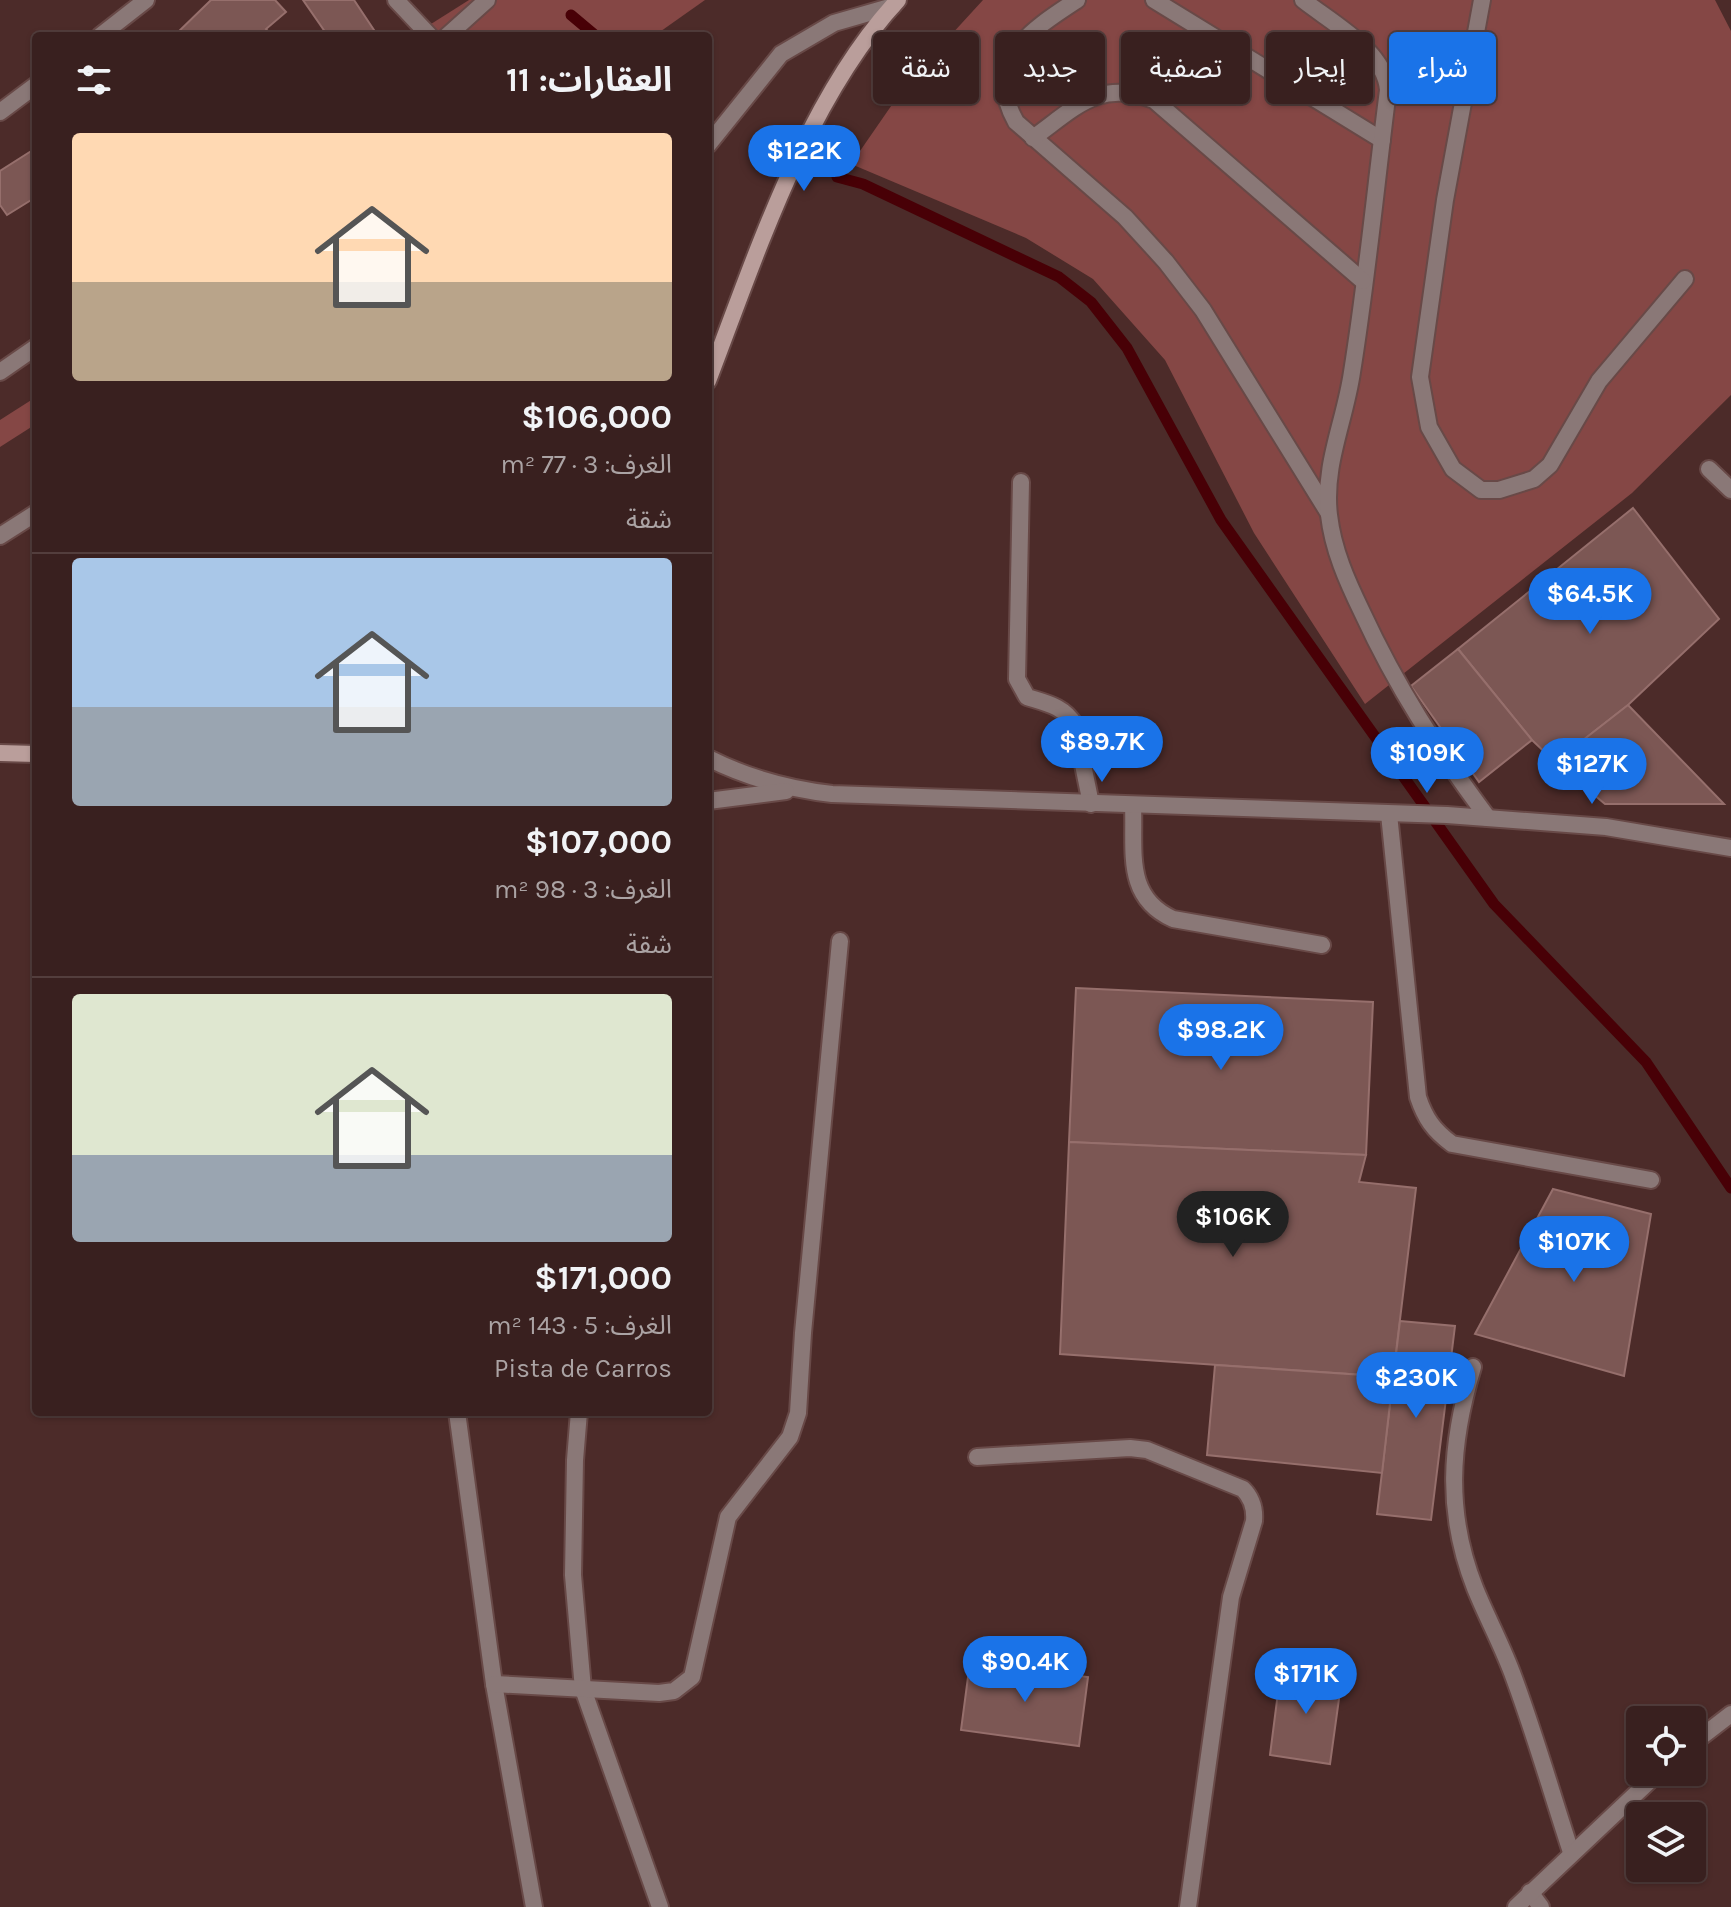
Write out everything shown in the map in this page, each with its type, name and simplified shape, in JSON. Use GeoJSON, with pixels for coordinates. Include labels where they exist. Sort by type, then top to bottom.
{"type":"FeatureCollection","features":[{"type":"Feature","properties":{"kind":"main road"},"geometry":{"type":"LineString","coordinates":[[712,371],[771,218],[800,154],[840,77],[895,3]]}},
{"type":"Feature","properties":{"kind":"main road"},"geometry":{"type":"LineString","coordinates":[[0,753],[32,754]]}},
{"type":"Feature","properties":{"kind":"street"},"geometry":{"type":"LineString","coordinates":[[105,32],[146,0]]}},
{"type":"Feature","properties":{"kind":"street"},"geometry":{"type":"LineString","coordinates":[[396,0],[426,32]]}},
{"type":"Feature","properties":{"kind":"street"},"geometry":{"type":"LineString","coordinates":[[451,32],[487,0]]}},
{"type":"Feature","properties":{"kind":"street"},"geometry":{"type":"LineString","coordinates":[[1077,0],[1031,30],[1006,71],[1004,89],[1007,107],[1016,122],[1092,186],[1166,262],[1228,349],[1265,415],[1328,514]]}},
{"type":"Feature","properties":{"kind":"street"},"geometry":{"type":"LineString","coordinates":[[1154,0],[1382,140]]}},
{"type":"Feature","properties":{"kind":"street"},"geometry":{"type":"LineString","coordinates":[[1303,0],[1382,64],[1388,90],[1352,372],[1331,461],[1328,514],[1340,566],[1389,671],[1435,747],[1488,818]]}},
{"type":"Feature","properties":{"kind":"street"},"geometry":{"type":"LineString","coordinates":[[1482,0],[1445,200],[1420,377],[1429,427],[1453,469],[1481,490],[1499,490],[1534,479],[1550,465],[1599,381],[1685,279]]}},
{"type":"Feature","properties":{"kind":"street"},"geometry":{"type":"LineString","coordinates":[[712,140],[781,54],[834,23],[895,3]]}},
{"type":"Feature","properties":{"kind":"street"},"geometry":{"type":"LineString","coordinates":[[0,112],[32,88]]}},
{"type":"Feature","properties":{"kind":"street"},"geometry":{"type":"LineString","coordinates":[[1033,138],[1088,98],[1110,91],[1133,92],[1154,100],[1363,281]]}},
{"type":"Feature","properties":{"kind":"street"},"geometry":{"type":"LineString","coordinates":[[0,372],[32,350]]}},
{"type":"Feature","properties":{"kind":"street"},"geometry":{"type":"LineString","coordinates":[[1709,469],[1731,490]]}},
{"type":"Feature","properties":{"kind":"street"},"geometry":{"type":"LineString","coordinates":[[1021,482],[1017,679],[1027,697],[1059,707],[1075,725],[1091,804]]}},
{"type":"Feature","properties":{"kind":"street"},"geometry":{"type":"LineString","coordinates":[[0,536],[32,516]]}},
{"type":"Feature","properties":{"kind":"street"},"geometry":{"type":"LineString","coordinates":[[712,760],[762,781],[796,790],[885,798],[1447,815],[1606,827],[1731,848]]}},
{"type":"Feature","properties":{"kind":"street"},"geometry":{"type":"LineString","coordinates":[[712,806],[796,790]]}},
{"type":"Feature","properties":{"kind":"street"},"geometry":{"type":"LineString","coordinates":[[1133,805],[1137,885],[1144,901],[1157,912],[1173,919],[1322,945]]}},
{"type":"Feature","properties":{"kind":"street"},"geometry":{"type":"LineString","coordinates":[[1389,814],[1418,1097],[1424,1116],[1435,1132],[1452,1144],[1651,1180]]}},
{"type":"Feature","properties":{"kind":"street"},"geometry":{"type":"LineString","coordinates":[[494,1684],[659,1693],[685,1686],[692,1677],[728,1517],[790,1437],[795,1426],[840,941]]}},
{"type":"Feature","properties":{"kind":"street"},"geometry":{"type":"LineString","coordinates":[[1473,1367],[1460,1411],[1453,1456],[1454,1501],[1461,1545],[1475,1588],[1526,1711],[1571,1852]]}},
{"type":"Feature","properties":{"kind":"street"},"geometry":{"type":"LineString","coordinates":[[458,1416],[494,1684],[534,1907]]}},
{"type":"Feature","properties":{"kind":"street"},"geometry":{"type":"LineString","coordinates":[[579,1416],[573,1575],[583,1689],[660,1907]]}},
{"type":"Feature","properties":{"kind":"street"},"geometry":{"type":"LineString","coordinates":[[977,1457],[1130,1448],[1147,1450],[1243,1489],[1248,1494],[1254,1521],[1231,1597],[1188,1907]]}},
{"type":"Feature","properties":{"kind":"street"},"geometry":{"type":"LineString","coordinates":[[1706,1733],[1731,1714]]}},
{"type":"Feature","properties":{"kind":"street"},"geometry":{"type":"LineString","coordinates":[[1516,1907],[1644,1786]]}},
{"type":"Feature","properties":{"kind":"street"},"geometry":{"type":"LineString","coordinates":[[1530,1892],[1541,1907]]}},
{"type":"Feature","properties":{"kind":"shaded area"},"geometry":{"type":"Polygon","coordinates":[[[469,0],[705,0],[660,32],[418,32],[469,0]]]}},
{"type":"Feature","properties":{"kind":"shaded area"},"geometry":{"type":"Polygon","coordinates":[[[983,0],[1715,0],[1731,31],[1731,395],[1632,493],[1365,704],[1254,533],[1165,360],[1093,279],[1026,238],[851,164],[892,104],[979,104],[979,32],[954,32],[983,0]]]}},
{"type":"Feature","properties":{"kind":"shaded area"},"geometry":{"type":"Polygon","coordinates":[[[32,400],[32,427],[0,447],[0,420],[32,400]]]}},
{"type":"Feature","properties":{"kind":"building"},"geometry":{"type":"Polygon","coordinates":[[[211,0],[275,0],[286,12],[266,29],[269,32],[178,32],[211,0]]]}},
{"type":"Feature","properties":{"kind":"building"},"geometry":{"type":"Polygon","coordinates":[[[303,0],[354,0],[375,32],[325,32],[303,0]]]}},
{"type":"Feature","properties":{"kind":"building"},"geometry":{"type":"Polygon","coordinates":[[[32,151],[32,199],[7,215],[0,205],[0,171],[32,151]]]}},
{"type":"Feature","properties":{"kind":"building"},"geometry":{"type":"Polygon","coordinates":[[[1633,508],[1719,619],[1628,705],[1555,762],[1532,740],[1458,649],[1633,508]]]}},
{"type":"Feature","properties":{"kind":"building"},"geometry":{"type":"Polygon","coordinates":[[[1458,649],[1532,740],[1479,782],[1411,686],[1458,649]]]}},
{"type":"Feature","properties":{"kind":"building"},"geometry":{"type":"Polygon","coordinates":[[[1628,705],[1724,804],[1605,804],[1555,762],[1628,705]]]}},
{"type":"Feature","properties":{"kind":"building"},"geometry":{"type":"Polygon","coordinates":[[[1076,988],[1373,1002],[1366,1155],[1069,1142],[1076,988]]]}},
{"type":"Feature","properties":{"kind":"building"},"geometry":{"type":"Polygon","coordinates":[[[1069,1142],[1366,1155],[1359,1182],[1416,1188],[1393,1377],[1060,1354],[1069,1142]]]}},
{"type":"Feature","properties":{"kind":"building"},"geometry":{"type":"Polygon","coordinates":[[[1553,1189],[1651,1214],[1624,1376],[1475,1334],[1553,1189]]]}},
{"type":"Feature","properties":{"kind":"building"},"geometry":{"type":"Polygon","coordinates":[[[1400,1321],[1455,1326],[1431,1520],[1377,1514],[1400,1321]]]}},
{"type":"Feature","properties":{"kind":"building"},"geometry":{"type":"Polygon","coordinates":[[[1215,1365],[1393,1377],[1382,1473],[1207,1455],[1215,1365]]]}},
{"type":"Feature","properties":{"kind":"building"},"geometry":{"type":"Polygon","coordinates":[[[970,1662],[1088,1677],[1079,1746],[961,1730],[970,1662]]]}},
{"type":"Feature","properties":{"kind":"building"},"geometry":{"type":"Polygon","coordinates":[[[1281,1669],[1342,1677],[1330,1764],[1270,1755],[1281,1669]]]}},
{"type":"Feature","properties":{"kind":"waterway"},"geometry":{"type":"LineString","coordinates":[[571,15],[591,32]]}},
{"type":"Feature","properties":{"kind":"waterway"},"geometry":{"type":"LineString","coordinates":[[837,177],[863,184],[1059,277],[1091,302],[1127,348],[1221,520],[1494,904],[1646,1062],[1731,1188]]}}]}
